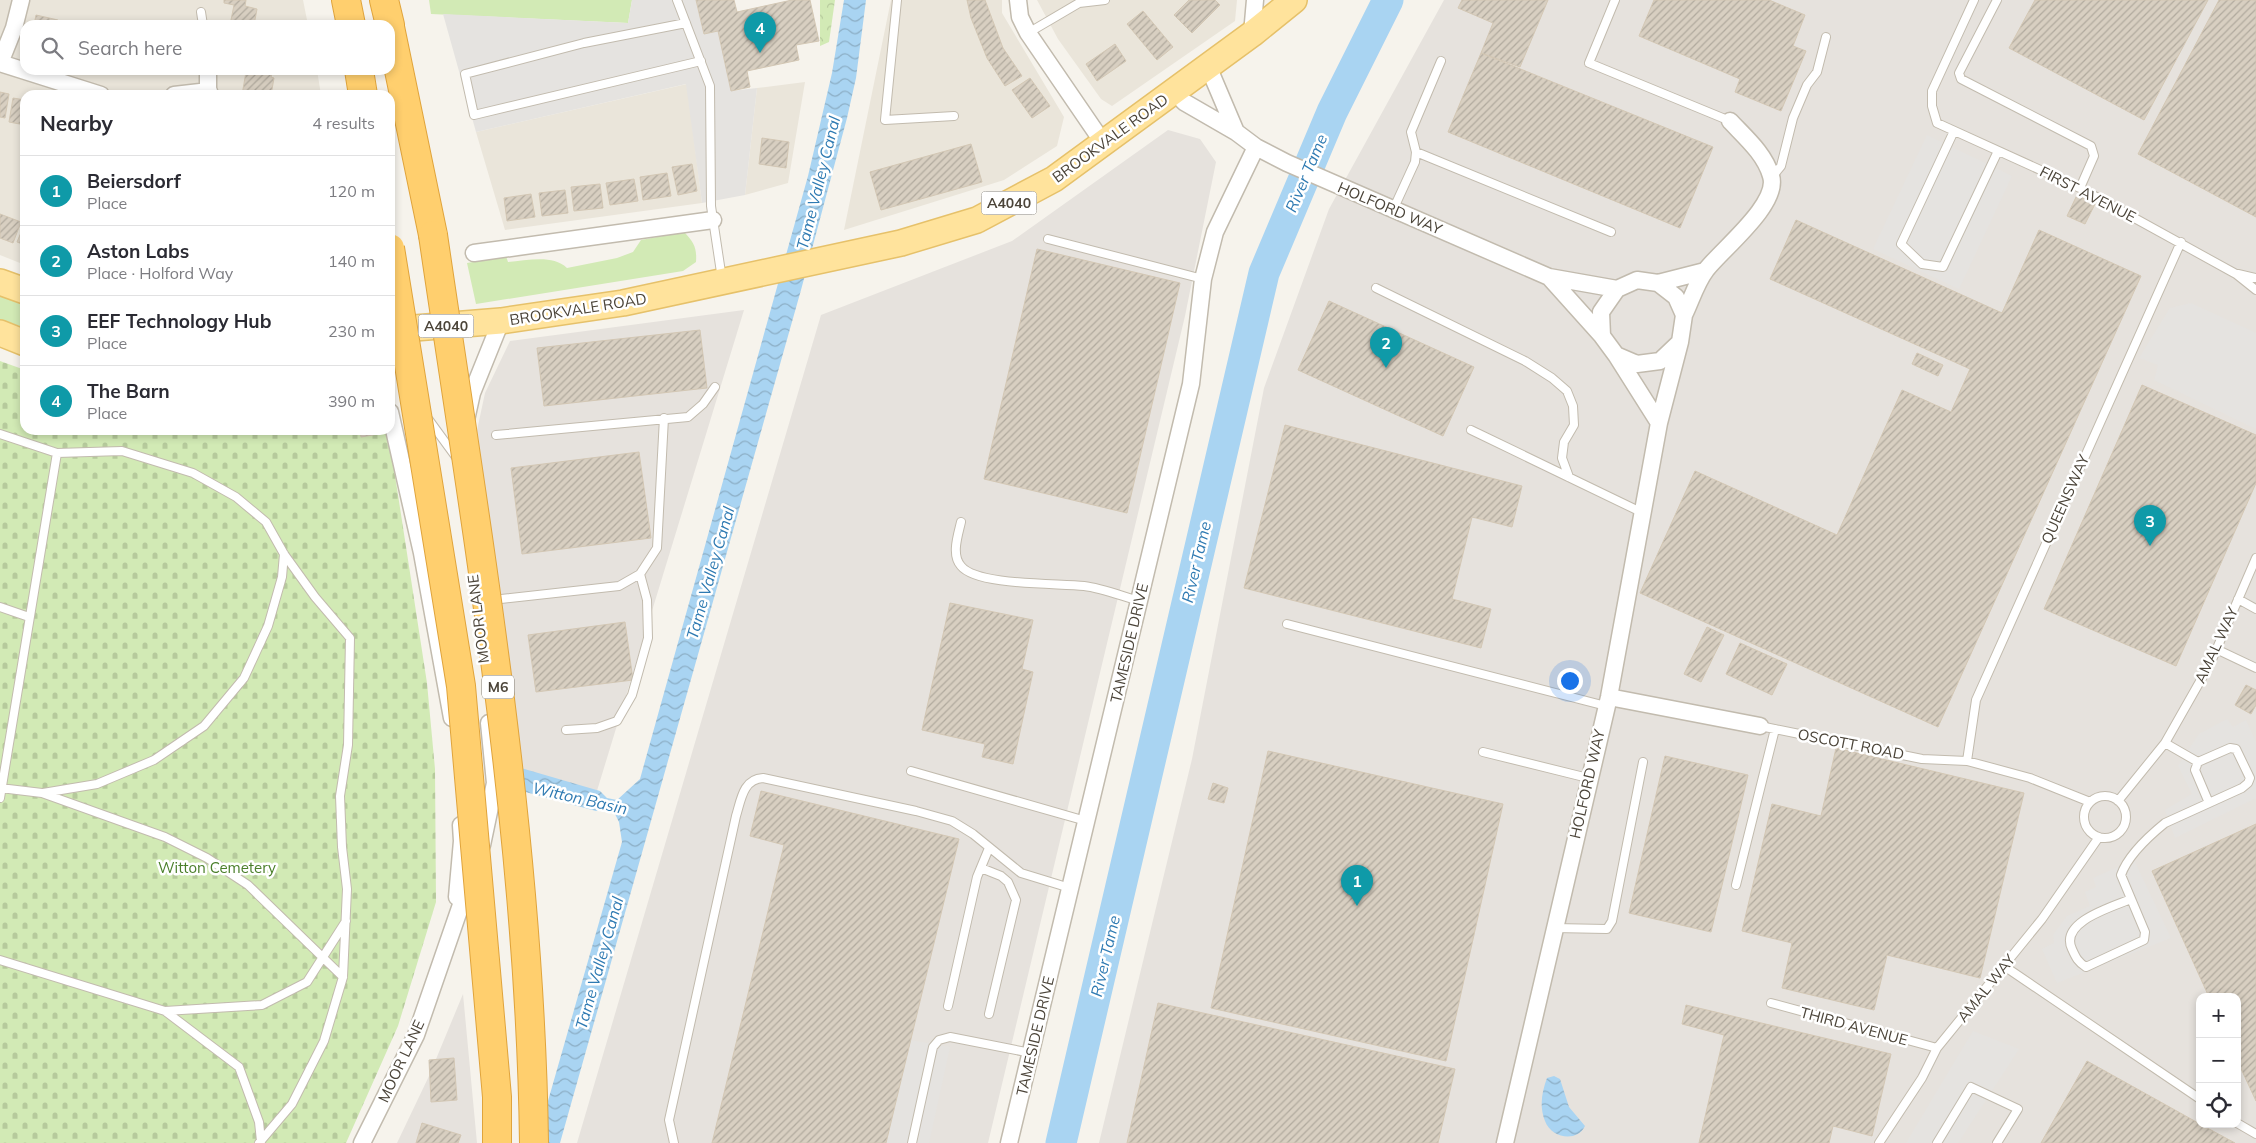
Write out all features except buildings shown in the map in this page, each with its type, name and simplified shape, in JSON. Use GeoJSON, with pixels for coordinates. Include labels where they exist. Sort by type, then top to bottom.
{"type":"FeatureCollection","features":[{"type":"Feature","properties":{"kind":"highway"},"geometry":{"type":"LineString","coordinates":[[346,0],[350,20]]}},
{"type":"Feature","properties":{"kind":"highway","name":"M6"},"geometry":{"type":"LineString","coordinates":[[384,0],[389,20]]}},
{"type":"Feature","properties":{"kind":"highway","name":"M6"},"geometry":{"type":"LineString","coordinates":[[395,50],[433,235],[498,684],[521,888],[534,1143]]}},
{"type":"Feature","properties":{"kind":"highway"},"geometry":{"type":"LineString","coordinates":[[360,75],[362,90]]}},
{"type":"Feature","properties":{"kind":"highway","name":"M6"},"geometry":{"type":"LineString","coordinates":[[395,278],[462,686],[496,1088],[497,1143]]}},
{"type":"Feature","properties":{"kind":"main road","name":"BROOKVALE ROAD"},"geometry":{"type":"LineString","coordinates":[[395,330],[502,321],[623,303],[901,243],[977,220],[1054,179],[1175,92],[1294,0]]}},
{"type":"Feature","properties":{"kind":"main road"},"geometry":{"type":"LineString","coordinates":[[0,282],[20,289]]}},
{"type":"Feature","properties":{"kind":"main road"},"geometry":{"type":"LineString","coordinates":[[0,334],[20,341]]}},
{"type":"Feature","properties":{"kind":"street"},"geometry":{"type":"LineString","coordinates":[[20,69],[0,63],[14,28],[21,0]]}},
{"type":"Feature","properties":{"kind":"street"},"geometry":{"type":"LineString","coordinates":[[1018,0],[1020,17],[1028,33],[1104,144]]}},
{"type":"Feature","properties":{"kind":"street"},"geometry":{"type":"LineString","coordinates":[[1252,34],[1255,0]]}},
{"type":"Feature","properties":{"kind":"street"},"geometry":{"type":"LineString","coordinates":[[1208,66],[1236,132]]}},
{"type":"Feature","properties":{"kind":"street"},"geometry":{"type":"LineString","coordinates":[[38,75],[85,90]]}},
{"type":"Feature","properties":{"kind":"street"},"geometry":{"type":"LineString","coordinates":[[208,75],[208,90]]}},
{"type":"Feature","properties":{"kind":"street","name":"HOLFORD WAY"},"geometry":{"type":"LineString","coordinates":[[1175,92],[1184,102],[1236,132],[1256,147],[1287,163],[1549,277],[1617,289]]}},
{"type":"Feature","properties":{"kind":"street"},"geometry":{"type":"LineString","coordinates":[[1616,355],[1637,364],[1660,361],[1680,342],[1684,315],[1705,271],[1751,224],[1769,196],[1772,177],[1761,155],[1730,121]]}},
{"type":"Feature","properties":{"kind":"street","name":"TAMESIDE DRIVE"},"geometry":{"type":"LineString","coordinates":[[1009,1143],[1191,384],[1203,279],[1215,232],[1256,147]]}},
{"type":"Feature","properties":{"kind":"street"},"geometry":{"type":"LineString","coordinates":[[474,254],[713,220]]}},
{"type":"Feature","properties":{"kind":"street"},"geometry":{"type":"LineString","coordinates":[[1660,423],[1602,336],[1601,312],[1617,289],[1637,280],[1658,283],[1705,271]]}},
{"type":"Feature","properties":{"kind":"street","name":"HOLFORD WAY"},"geometry":{"type":"LineString","coordinates":[[1549,277],[1602,336]]}},
{"type":"Feature","properties":{"kind":"street"},"geometry":{"type":"LineString","coordinates":[[1658,283],[1676,297],[1684,315]]}},
{"type":"Feature","properties":{"kind":"street","name":"MOOR LANE"},"geometry":{"type":"LineString","coordinates":[[362,1143],[416,1035],[483,842],[491,783],[477,602],[456,457],[472,394],[502,321]]}},
{"type":"Feature","properties":{"kind":"street","name":"HOLFORD WAY"},"geometry":{"type":"LineString","coordinates":[[1507,1142],[1588,778],[1607,702],[1660,423],[1680,342]]}},
{"type":"Feature","properties":{"kind":"street","name":"MOOR LANE"},"geometry":{"type":"LineString","coordinates":[[395,422],[400,433],[454,731],[462,841],[455,920]]}},
{"type":"Feature","properties":{"kind":"street","name":"OSCOTT ROAD"},"geometry":{"type":"LineString","coordinates":[[1607,702],[1767,727]]}},
{"type":"Feature","properties":{"kind":"lane"},"geometry":{"type":"LineString","coordinates":[[678,0],[710,86],[713,220],[722,281]]}},
{"type":"Feature","properties":{"kind":"lane"},"geometry":{"type":"LineString","coordinates":[[897,0],[885,120],[954,116]]}},
{"type":"Feature","properties":{"kind":"lane"},"geometry":{"type":"LineString","coordinates":[[1028,33],[1079,3],[1105,0]]}},
{"type":"Feature","properties":{"kind":"lane"},"geometry":{"type":"LineString","coordinates":[[1615,0],[1589,63],[1730,121]]}},
{"type":"Feature","properties":{"kind":"lane","name":"FIRST AVENUE"},"geometry":{"type":"LineString","coordinates":[[1974,0],[1932,91],[1932,106],[1937,123],[2080,188],[2181,242],[2236,274],[2256,290]]}},
{"type":"Feature","properties":{"kind":"lane"},"geometry":{"type":"LineString","coordinates":[[1997,0],[1959,73],[1961,79],[2091,146],[2094,156],[2080,188]]}},
{"type":"Feature","properties":{"kind":"lane"},"geometry":{"type":"LineString","coordinates":[[201,12],[202,20]]}},
{"type":"Feature","properties":{"kind":"lane"},"geometry":{"type":"LineString","coordinates":[[686,22],[584,43],[465,74],[474,115],[701,61]]}},
{"type":"Feature","properties":{"kind":"lane"},"geometry":{"type":"LineString","coordinates":[[1772,177],[1781,166],[1793,118],[1807,84],[1817,72],[1826,37]]}},
{"type":"Feature","properties":{"kind":"lane"},"geometry":{"type":"LineString","coordinates":[[1393,210],[1415,162],[1416,152],[1412,132],[1441,61]]}},
{"type":"Feature","properties":{"kind":"lane"},"geometry":{"type":"LineString","coordinates":[[1954,131],[1901,244],[1922,264],[1943,267],[1998,151]]}},
{"type":"Feature","properties":{"kind":"lane"},"geometry":{"type":"LineString","coordinates":[[1416,152],[1611,232]]}},
{"type":"Feature","properties":{"kind":"lane"},"geometry":{"type":"LineString","coordinates":[[1048,239],[1203,279]]}},
{"type":"Feature","properties":{"kind":"lane","name":"QUEENSWAY"},"geometry":{"type":"LineString","coordinates":[[1967,761],[1976,700],[2181,242]]}},
{"type":"Feature","properties":{"kind":"lane","name":"FIRST AVENUE"},"geometry":{"type":"LineString","coordinates":[[2236,274],[2256,278]]}},
{"type":"Feature","properties":{"kind":"lane"},"geometry":{"type":"LineString","coordinates":[[1376,288],[1524,361],[1552,378],[1567,391],[1573,406],[1574,425],[1564,442],[1562,458],[1569,477]]}},
{"type":"Feature","properties":{"kind":"lane"},"geometry":{"type":"LineString","coordinates":[[496,435],[688,416],[703,404],[715,387]]}},
{"type":"Feature","properties":{"kind":"lane"},"geometry":{"type":"LineString","coordinates":[[477,602],[619,586],[640,574],[657,548],[664,418]]}},
{"type":"Feature","properties":{"kind":"lane"},"geometry":{"type":"LineString","coordinates":[[412,428],[428,420],[456,457]]}},
{"type":"Feature","properties":{"kind":"lane"},"geometry":{"type":"LineString","coordinates":[[1471,430],[1643,513]]}},
{"type":"Feature","properties":{"kind":"lane"},"geometry":{"type":"LineString","coordinates":[[0,434],[57,453],[122,451],[193,473],[236,497],[266,522],[284,554],[315,597],[350,638],[348,745],[340,796],[342,847],[347,889],[347,920],[342,977],[324,1040],[292,1104],[260,1142]]}},
{"type":"Feature","properties":{"kind":"lane"},"geometry":{"type":"LineString","coordinates":[[0,798],[57,453]]}},
{"type":"Feature","properties":{"kind":"lane"},"geometry":{"type":"LineString","coordinates":[[961,522],[956,552],[961,567],[968,572],[1005,581],[1086,586],[1139,601]]}},
{"type":"Feature","properties":{"kind":"lane"},"geometry":{"type":"LineString","coordinates":[[42,793],[97,784],[146,764],[204,726],[244,678],[268,626],[282,577],[284,554]]}},
{"type":"Feature","properties":{"kind":"lane","name":"AMAL WAY"},"geometry":{"type":"LineString","coordinates":[[2118,801],[2165,743],[2216,649],[2256,558]]}},
{"type":"Feature","properties":{"kind":"lane"},"geometry":{"type":"LineString","coordinates":[[566,730],[597,728],[617,721],[632,695],[648,638],[647,600],[640,574]]}},
{"type":"Feature","properties":{"kind":"lane"},"geometry":{"type":"LineString","coordinates":[[2238,599],[2256,609]]}},
{"type":"Feature","properties":{"kind":"lane"},"geometry":{"type":"LineString","coordinates":[[0,608],[29,617]]}},
{"type":"Feature","properties":{"kind":"lane"},"geometry":{"type":"LineString","coordinates":[[1287,624],[1607,702]]}},
{"type":"Feature","properties":{"kind":"lane"},"geometry":{"type":"LineString","coordinates":[[2216,649],[2256,668]]}},
{"type":"Feature","properties":{"kind":"lane"},"geometry":{"type":"LineString","coordinates":[[1736,885],[1767,727]]}},
{"type":"Feature","properties":{"kind":"lane","name":"OSCOTT ROAD"},"geometry":{"type":"LineString","coordinates":[[1767,727],[1922,759],[1967,761],[2030,778],[2090,802]]}},
{"type":"Feature","properties":{"kind":"lane"},"geometry":{"type":"LineString","coordinates":[[2165,743],[2198,762]]}},
{"type":"Feature","properties":{"kind":"lane"},"geometry":{"type":"LineString","coordinates":[[2131,899],[2084,920],[2075,927],[2070,934],[2069,942],[2078,963],[2086,967],[2144,940],[2145,932],[2121,875],[2124,866],[2165,822],[2242,788],[2248,782],[2250,778],[2236,748],[2230,748],[2198,762],[2195,770],[2208,803]]}},
{"type":"Feature","properties":{"kind":"lane"},"geometry":{"type":"LineString","coordinates":[[1483,752],[1588,778]]}},
{"type":"Feature","properties":{"kind":"lane"},"geometry":{"type":"LineString","coordinates":[[1554,928],[1608,929],[1612,921],[1643,762]]}},
{"type":"Feature","properties":{"kind":"lane"},"geometry":{"type":"LineString","coordinates":[[911,771],[1086,821]]}},
{"type":"Feature","properties":{"kind":"lane"},"geometry":{"type":"LineString","coordinates":[[674,1143],[669,1120],[736,816],[743,792],[749,782],[756,778],[763,778],[916,811],[952,821],[973,834],[1021,873],[1070,888]]}},
{"type":"Feature","properties":{"kind":"lane"},"geometry":{"type":"LineString","coordinates":[[458,783],[477,783]]}},
{"type":"Feature","properties":{"kind":"lane"},"geometry":{"type":"LineString","coordinates":[[1,788],[42,793],[165,837],[206,858],[248,884],[342,977]]}},
{"type":"Feature","properties":{"kind":"lane"},"geometry":{"type":"LineString","coordinates":[[2109,796],[2123,806],[2125,822],[2122,829],[2116,835],[2107,838],[2099,837],[2090,832],[2084,822],[2085,811],[2090,802],[2099,797],[2109,796]]}},
{"type":"Feature","properties":{"kind":"lane","name":"AMAL WAY"},"geometry":{"type":"LineString","coordinates":[[1878,1143],[1922,1078],[1937,1048],[2042,919],[2099,837]]}},
{"type":"Feature","properties":{"kind":"lane"},"geometry":{"type":"LineString","coordinates":[[948,1006],[981,868],[989,848]]}},
{"type":"Feature","properties":{"kind":"lane"},"geometry":{"type":"LineString","coordinates":[[981,868],[1008,882],[1016,900],[990,1014]]}},
{"type":"Feature","properties":{"kind":"lane"},"geometry":{"type":"LineString","coordinates":[[165,1011],[262,1005],[307,982],[347,920]]}},
{"type":"Feature","properties":{"kind":"lane"},"geometry":{"type":"LineString","coordinates":[[0,960],[165,1011],[239,1067],[258,1122],[260,1142]]}},
{"type":"Feature","properties":{"kind":"lane"},"geometry":{"type":"LineString","coordinates":[[2004,966],[2196,1096]]}},
{"type":"Feature","properties":{"kind":"lane","name":"THIRD AVENUE"},"geometry":{"type":"LineString","coordinates":[[1771,1003],[1937,1048]]}},
{"type":"Feature","properties":{"kind":"lane"},"geometry":{"type":"LineString","coordinates":[[912,1143],[933,1047],[939,1040],[950,1037],[1031,1053]]}},
{"type":"Feature","properties":{"kind":"lane"},"geometry":{"type":"LineString","coordinates":[[1937,1143],[1971,1087],[2018,1109],[1997,1143]]}},
{"type":"Feature","properties":{"kind":"lane"},"geometry":{"type":"LineString","coordinates":[[2241,1125],[2256,1134]]}},
{"type":"Feature","properties":{"kind":"shaded area"},"geometry":{"type":"Polygon","coordinates":[[[0,0],[303,0],[307,20],[20,20],[20,75],[318,75],[320,90],[20,90],[20,263],[0,255],[0,0]]]}},
{"type":"Feature","properties":{"kind":"shaded area"},"geometry":{"type":"Polygon","coordinates":[[[632,0],[696,0],[704,34],[718,31],[731,91],[757,88],[745,195],[702,203],[686,84],[476,132],[443,14],[628,23],[632,0]]]}},
{"type":"Feature","properties":{"kind":"shaded area"},"geometry":{"type":"Polygon","coordinates":[[[891,0],[1002,0],[1002,13],[1064,117],[1057,146],[1004,180],[844,230],[891,0]]]}},
{"type":"Feature","properties":{"kind":"shaded area"},"geometry":{"type":"Polygon","coordinates":[[[1037,0],[1237,0],[1235,21],[1112,106],[1101,99],[1058,39],[1037,0]]]}},
{"type":"Feature","properties":{"kind":"shaded area"},"geometry":{"type":"Polygon","coordinates":[[[1444,0],[2256,0],[2256,1143],[1099,1143],[1192,759],[1264,388],[1329,209],[1444,0]]]}},
{"type":"Feature","properties":{"kind":"shaded area"},"geometry":{"type":"Polygon","coordinates":[[[805,82],[788,183],[745,195],[757,88],[805,82]]]}},
{"type":"Feature","properties":{"kind":"shaded area"},"geometry":{"type":"Polygon","coordinates":[[[687,84],[702,203],[505,230],[476,132],[687,84]]]}},
{"type":"Feature","properties":{"kind":"shaded area"},"geometry":{"type":"Polygon","coordinates":[[[1168,130],[1200,139],[1216,162],[1185,316],[988,1143],[577,1143],[821,315],[1012,241],[1168,130]]]}},
{"type":"Feature","properties":{"kind":"shaded area"},"geometry":{"type":"Polygon","coordinates":[[[1927,135],[2012,176],[1959,289],[1873,249],[1927,135]]]}},
{"type":"Feature","properties":{"kind":"shaded area"},"geometry":{"type":"Polygon","coordinates":[[[2191,303],[2256,333],[2256,429],[2154,380],[2158,365],[2139,358],[2170,308],[2191,303]]]}},
{"type":"Feature","properties":{"kind":"shaded area"},"geometry":{"type":"Polygon","coordinates":[[[744,310],[596,794],[519,775],[476,435],[485,393],[510,341],[744,310]]]}},
{"type":"Feature","properties":{"kind":"shaded area"},"geometry":{"type":"Polygon","coordinates":[[[2227,719],[2233,727],[2246,720],[2256,742],[2256,798],[2175,838],[2165,810],[2192,794],[2178,766],[2199,734],[2227,719]]]}},
{"type":"Feature","properties":{"kind":"shaded area"},"geometry":{"type":"Polygon","coordinates":[[[2134,860],[2171,938],[2057,983],[2042,949],[2054,943],[2053,935],[2067,916],[2090,906],[2085,892],[2096,887],[2093,878],[2134,860]]]}},
{"type":"Feature","properties":{"kind":"shaded area"},"geometry":{"type":"Polygon","coordinates":[[[463,994],[477,1143],[397,1143],[429,1076],[463,994]]]}},
{"type":"Feature","properties":{"kind":"shaded area"},"geometry":{"type":"Polygon","coordinates":[[[1973,1031],[2019,1049],[1958,1143],[1906,1143],[1973,1031]]]}},
{"type":"Feature","properties":{"kind":"shaded area"},"geometry":{"type":"Polygon","coordinates":[[[910,1040],[950,1047],[929,1143],[886,1143],[910,1040]]]}},
{"type":"Feature","properties":{"kind":"green space"},"geometry":{"type":"Polygon","coordinates":[[[429,0],[632,0],[628,23],[431,14],[429,0]]]}},
{"type":"Feature","properties":{"kind":"green space"},"geometry":{"type":"Polygon","coordinates":[[[820,0],[835,0],[829,42],[820,46],[820,0]]]}},
{"type":"Feature","properties":{"kind":"green space"},"geometry":{"type":"Polygon","coordinates":[[[684,232],[694,245],[696,262],[683,271],[476,304],[467,263],[506,256],[508,262],[547,260],[554,261],[567,268],[617,258],[633,252],[641,240],[684,232]]]}},
{"type":"Feature","properties":{"kind":"green space"},"geometry":{"type":"Polygon","coordinates":[[[0,292],[20,299],[20,326],[0,319],[0,292]]]}},
{"type":"Feature","properties":{"kind":"green space","name":"Witton Cemetery"},"geometry":{"type":"Polygon","coordinates":[[[0,361],[20,368],[20,435],[389,435],[427,683],[435,769],[436,902],[398,1026],[346,1143],[0,1143],[0,361]]]}},
{"type":"Feature","properties":{"kind":"water"},"geometry":{"type":"Polygon","coordinates":[[[844,0],[866,0],[856,78],[801,290],[560,1143],[536,1143],[622,842],[619,822],[614,812],[605,809],[596,811],[518,790],[521,768],[600,791],[607,798],[617,800],[640,779],[808,176],[832,73],[844,0]]]}},
{"type":"Feature","properties":{"kind":"water"},"geometry":{"type":"Polygon","coordinates":[[[1554,1076],[1560,1079],[1569,1107],[1585,1126],[1576,1135],[1558,1135],[1548,1127],[1545,1121],[1542,1110],[1543,1094],[1547,1078],[1554,1076]]]}},
{"type":"Feature","properties":{"kind":"waterway","name":"River Tame"},"geometry":{"type":"LineString","coordinates":[[1061,1143],[1264,273],[1332,112],[1388,0]]}},
{"type":"Feature","properties":{"kind":"place","name":"The Barn"},"geometry":{"type":"Point","coordinates":[760,53]}},
{"type":"Feature","properties":{"kind":"place","name":"Aston Labs"},"geometry":{"type":"Point","coordinates":[1386,368]}},
{"type":"Feature","properties":{"kind":"place","name":"EEF Technology Hub"},"geometry":{"type":"Point","coordinates":[2150,546]}},
{"type":"Feature","properties":{"kind":"place","name":"Beiersdorf"},"geometry":{"type":"Point","coordinates":[1357,906]}},
{"type":"Feature","properties":{"kind":"water label","name":"Tame Valley Canal"},"geometry":{"type":"Point","coordinates":[818,183]}},
{"type":"Feature","properties":{"kind":"water label","name":"Tame Valley Canal"},"geometry":{"type":"Point","coordinates":[710,573]}},
{"type":"Feature","properties":{"kind":"water label","name":"Witton Basin"},"geometry":{"type":"Point","coordinates":[580,798]}},
{"type":"Feature","properties":{"kind":"water label","name":"Tame Valley Canal"},"geometry":{"type":"Point","coordinates":[599,963]}}]}
